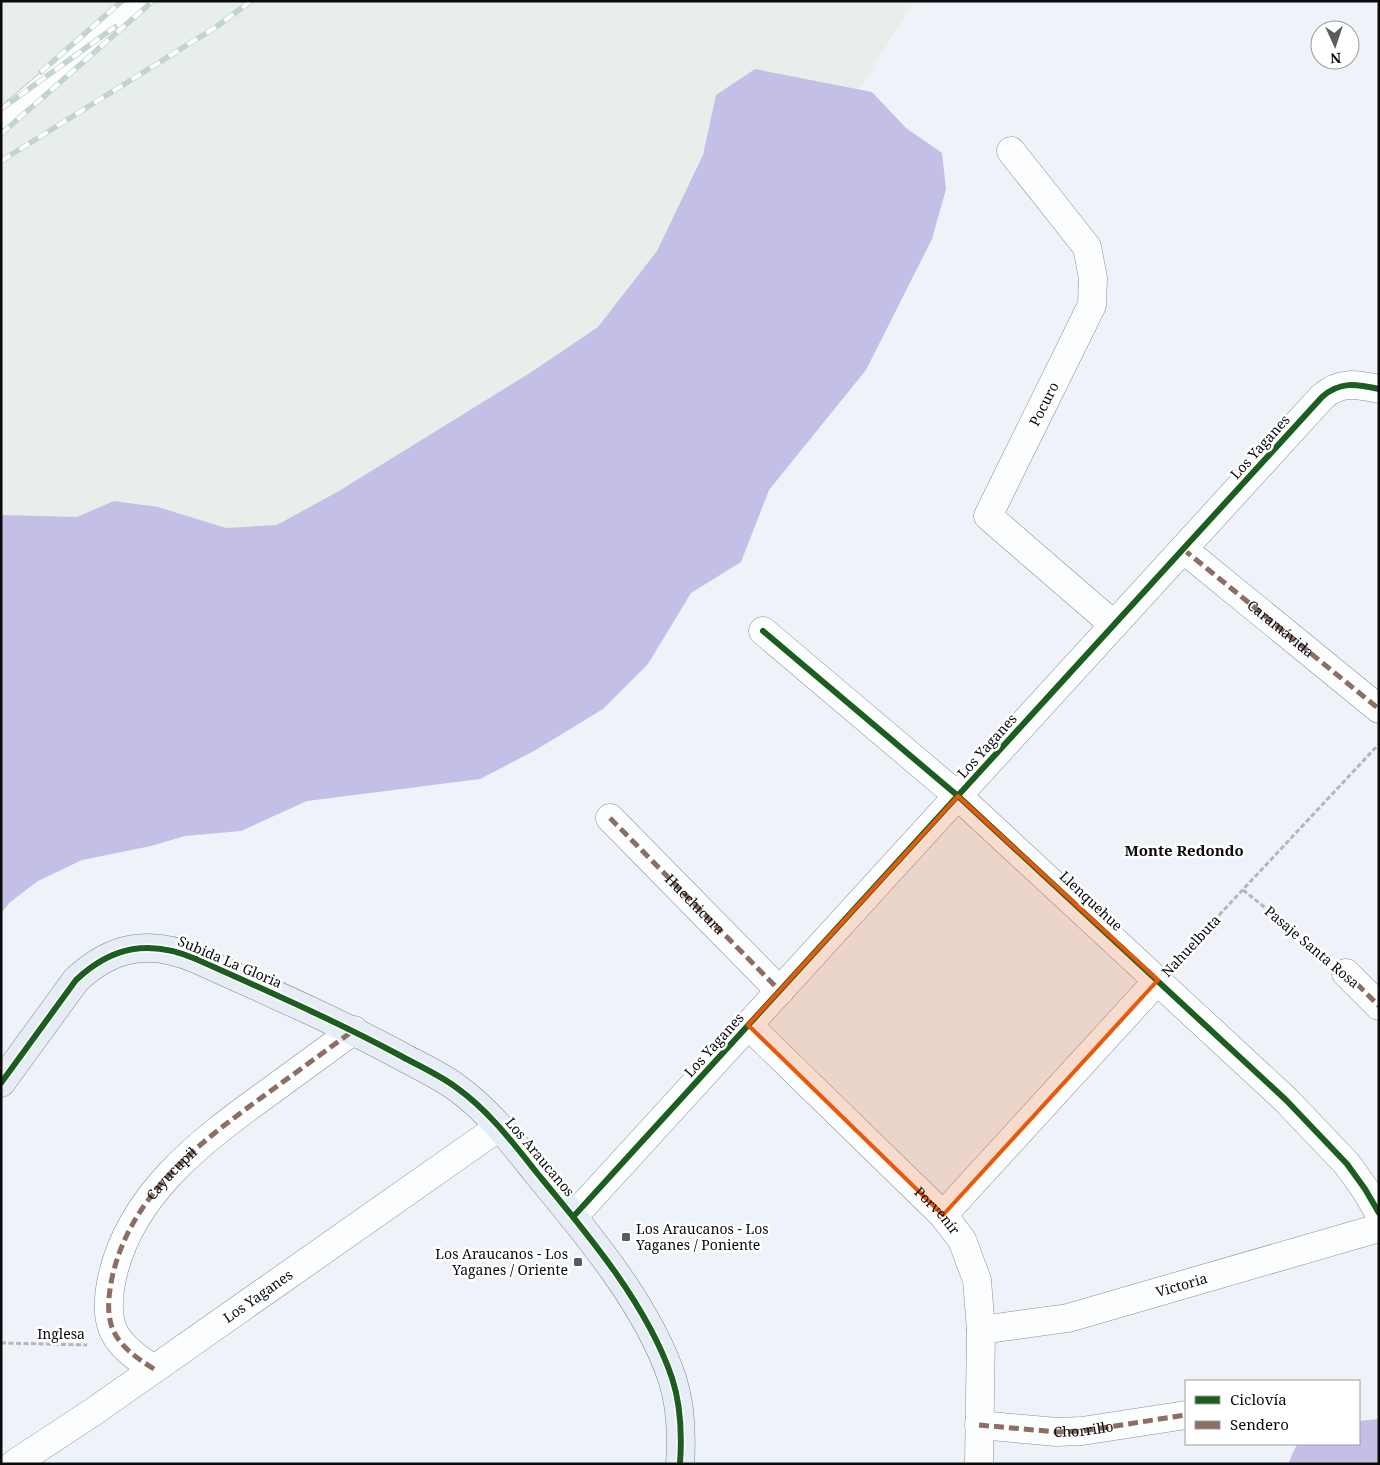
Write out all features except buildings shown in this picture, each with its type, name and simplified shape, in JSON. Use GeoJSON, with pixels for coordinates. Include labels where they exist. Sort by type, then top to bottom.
{"type":"FeatureCollection","features":[{"type":"Feature","properties":{"kind":"street","name":"Pocuro"},"geometry":{"type":"LineString","coordinates":[[1012,150],[1087,247],[1094,278],[1092,305],[988,516],[1114,625]]}},
{"type":"Feature","properties":{"kind":"street","name":"Los Yaganes"},"geometry":{"type":"LineString","coordinates":[[573,1216],[1322,398],[1331,390],[1342,385],[1354,384],[1379,389]]}},
{"type":"Feature","properties":{"kind":"street","name":"Caramávida"},"geometry":{"type":"LineString","coordinates":[[1184,549],[1379,708]]}},
{"type":"Feature","properties":{"kind":"street","name":"Llenquehue"},"geometry":{"type":"LineString","coordinates":[[763,631],[958,796],[1286,1100],[1347,1164],[1365,1189],[1379,1214]]}},
{"type":"Feature","properties":{"kind":"street","name":"Huechicura"},"geometry":{"type":"LineString","coordinates":[[610,818],[780,991]]}},
{"type":"Feature","properties":{"kind":"street","name":"Subida La Gloria"},"geometry":{"type":"LineString","coordinates":[[1,1083],[76,980],[89,967],[105,958],[141,947],[160,947],[178,951],[354,1030]]}},
{"type":"Feature","properties":{"kind":"street","name":"Pasaje Santa Rosa"},"geometry":{"type":"LineString","coordinates":[[1346,973],[1379,1006]]}},
{"type":"Feature","properties":{"kind":"street","name":"Nahuelbuta"},"geometry":{"type":"LineString","coordinates":[[943,1215],[1158,980]]}},
{"type":"Feature","properties":{"kind":"street","name":"Porvenír"},"geometry":{"type":"LineString","coordinates":[[748,1025],[943,1215],[962,1240],[974,1267],[978,1288],[981,1330],[979,1464]]}},
{"type":"Feature","properties":{"kind":"street","name":"Los Araucanos"},"geometry":{"type":"LineString","coordinates":[[354,1030],[456,1087],[499,1127],[573,1216],[639,1310],[658,1345],[672,1378],[679,1409],[682,1440],[680,1464]]}},
{"type":"Feature","properties":{"kind":"street","name":"Cayucupil"},"geometry":{"type":"LineString","coordinates":[[120,1344],[110,1317],[111,1284],[128,1235],[146,1204],[167,1176],[215,1131],[354,1030]]}},
{"type":"Feature","properties":{"kind":"street","name":"Los Yaganes"},"geometry":{"type":"LineString","coordinates":[[14,1464],[154,1369],[499,1127]]}},
{"type":"Feature","properties":{"kind":"street","name":"Victoria"},"geometry":{"type":"LineString","coordinates":[[981,1330],[1068,1318],[1379,1228]]}},
{"type":"Feature","properties":{"kind":"street"},"geometry":{"type":"LineString","coordinates":[[120,1344],[128,1352],[154,1369]]}},
{"type":"Feature","properties":{"kind":"street","name":"Chorrillo"},"geometry":{"type":"LineString","coordinates":[[979,1425],[1057,1432],[1082,1431],[1185,1415]]}},
{"type":"Feature","properties":{"kind":"lane"},"geometry":{"type":"LineString","coordinates":[[1,119],[139,1]]}},
{"type":"Feature","properties":{"kind":"highlighted area"},"geometry":{"type":"Polygon","coordinates":[[[958,796],[1158,980],[943,1215],[748,1025],[958,796]]]}},
{"type":"Feature","properties":{"kind":"shaded area"},"geometry":{"type":"Polygon","coordinates":[[[1,1],[914,1],[666,399],[1,658],[1,1]]]}},
{"type":"Feature","properties":{"kind":"shaded area"},"geometry":{"type":"Polygon","coordinates":[[[755,69],[872,92],[906,128],[942,153],[946,189],[932,239],[866,370],[769,490],[741,562],[691,593],[648,664],[603,709],[534,751],[480,779],[307,801],[241,831],[185,836],[151,846],[82,860],[38,881],[9,903],[1,914],[1,515],[77,517],[114,501],[158,507],[226,528],[277,525],[339,491],[533,371],[598,327],[657,251],[703,155],[716,95],[755,69]]]}},
{"type":"Feature","properties":{"kind":"shaded area"},"geometry":{"type":"Polygon","coordinates":[[[1379,1419],[1379,1464],[1288,1464],[1297,1445],[1360,1445],[1360,1421],[1379,1419]]]}},
{"type":"Feature","properties":{"kind":"railway"},"geometry":{"type":"LineString","coordinates":[[41,72],[122,1]]}},
{"type":"Feature","properties":{"kind":"railway"},"geometry":{"type":"LineString","coordinates":[[1,134],[153,1]]}},
{"type":"Feature","properties":{"kind":"railway"},"geometry":{"type":"LineString","coordinates":[[1,161],[216,27],[251,1]]}},
{"type":"Feature","properties":{"kind":"railway"},"geometry":{"type":"LineString","coordinates":[[1,109],[115,27]]}},
{"type":"Feature","properties":{"kind":"marked path"},"geometry":{"type":"LineString","coordinates":[[1183,549],[1379,709]]}},
{"type":"Feature","properties":{"kind":"marked path"},"geometry":{"type":"LineString","coordinates":[[610,818],[780,991]]}},
{"type":"Feature","properties":{"kind":"marked path"},"geometry":{"type":"LineString","coordinates":[[1346,973],[1379,1006]]}},
{"type":"Feature","properties":{"kind":"marked path"},"geometry":{"type":"LineString","coordinates":[[154,1369],[140,1360],[120,1342],[110,1322],[109,1295],[112,1278],[121,1248],[134,1221],[151,1196],[171,1173],[216,1132],[354,1030]]}},
{"type":"Feature","properties":{"kind":"marked path"},"geometry":{"type":"LineString","coordinates":[[979,1425],[1057,1432],[1082,1431],[1185,1415]]}},
{"type":"Feature","properties":{"kind":"cycle path"},"geometry":{"type":"LineString","coordinates":[[573,1217],[1322,397],[1335,388],[1349,385],[1379,389]]}},
{"type":"Feature","properties":{"kind":"cycle path"},"geometry":{"type":"LineString","coordinates":[[763,631],[958,796],[1286,1100],[1347,1164],[1379,1213]]}},
{"type":"Feature","properties":{"kind":"cycle path"},"geometry":{"type":"LineString","coordinates":[[1,1083],[76,980],[103,960],[118,953],[132,949],[147,948],[163,949],[196,959],[325,1018],[437,1075],[469,1097],[500,1128],[595,1244],[631,1296],[661,1350],[675,1388],[680,1420],[680,1464]]}},
{"type":"Feature","properties":{"kind":"place","name":"Los Araucanos - Los Yaganes / Poniente"},"geometry":{"type":"Point","coordinates":[626,1237]}},
{"type":"Feature","properties":{"kind":"place","name":"Los Araucanos - Los Yaganes / Oriente"},"geometry":{"type":"Point","coordinates":[578,1262]}},
{"type":"Feature","properties":{"kind":"district","name":"Monte Redondo"},"geometry":{"type":"Point","coordinates":[1184,851]}}]}
